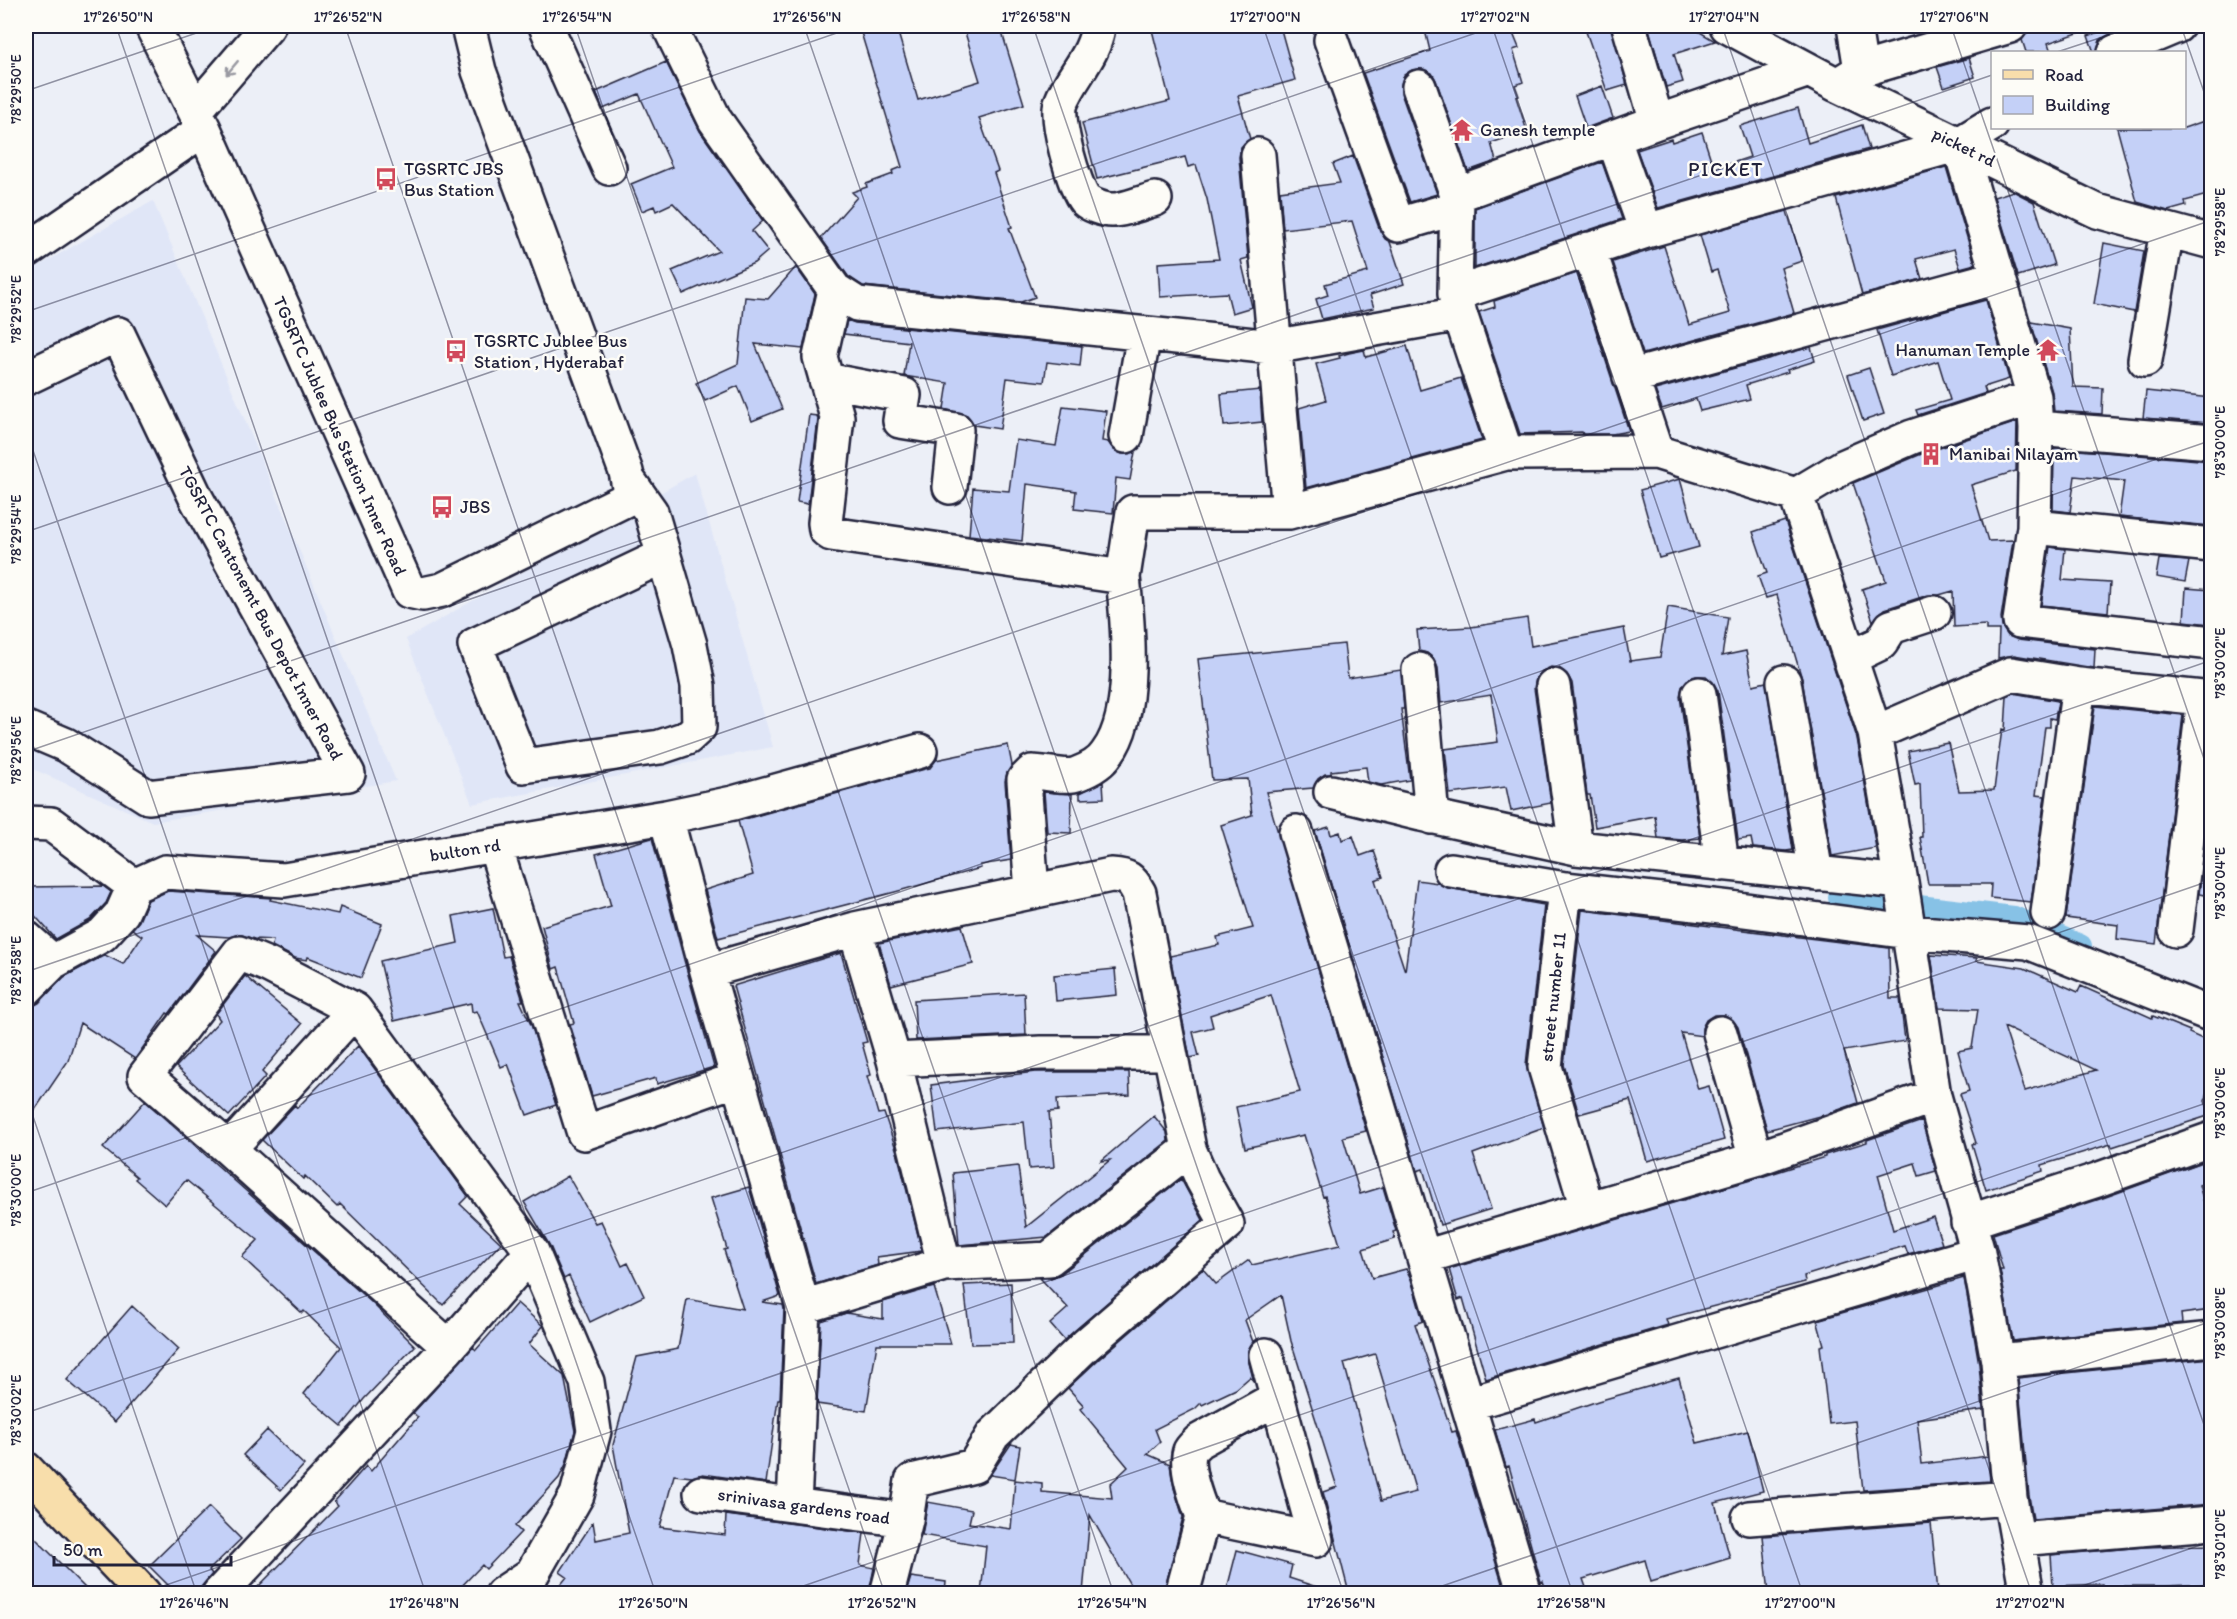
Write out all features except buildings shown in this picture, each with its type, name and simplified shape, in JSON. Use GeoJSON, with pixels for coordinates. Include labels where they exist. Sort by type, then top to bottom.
{"type":"FeatureCollection","features":[{"type":"Feature","properties":{"kind":"main road"},"geometry":{"type":"LineString","coordinates":[[26,1469],[144,1593]]}},
{"type":"Feature","properties":{"kind":"street","name":"TGSRTC Jublee Bus Station Inner Road"},"geometry":{"type":"LineString","coordinates":[[152,26],[200,120],[409,591],[423,594],[442,590],[626,500],[630,492],[629,481]]}},
{"type":"Feature","properties":{"kind":"street"},"geometry":{"type":"LineString","coordinates":[[26,251],[200,120],[268,26]]}},
{"type":"Feature","properties":{"kind":"street"},"geometry":{"type":"LineString","coordinates":[[468,26],[478,71],[629,481],[651,512],[690,645],[698,686],[699,728],[687,738],[660,747],[523,766],[475,645],[663,556]]}},
{"type":"Feature","properties":{"kind":"street"},"geometry":{"type":"LineString","coordinates":[[546,26],[609,168]]}},
{"type":"Feature","properties":{"kind":"street"},"geometry":{"type":"LineString","coordinates":[[669,26],[715,120],[835,290],[857,304],[1273,347],[1457,304],[1589,249],[1959,144],[1991,125]]}},
{"type":"Feature","properties":{"kind":"street"},"geometry":{"type":"LineString","coordinates":[[1098,26],[1097,40],[1060,105],[1063,142],[1075,179],[1085,200],[1112,211],[1155,199]]}},
{"type":"Feature","properties":{"kind":"street"},"geometry":{"type":"LineString","coordinates":[[1629,26],[1658,122]]}},
{"type":"Feature","properties":{"kind":"street","name":"picket rd"},"geometry":{"type":"LineString","coordinates":[[1727,26],[1809,70],[1849,78],[1959,144],[2097,211],[2211,242]]}},
{"type":"Feature","properties":{"kind":"street"},"geometry":{"type":"LineString","coordinates":[[1854,26],[1849,78],[2010,26]]}},
{"type":"Feature","properties":{"kind":"street"},"geometry":{"type":"LineString","coordinates":[[2117,51],[2177,26]]}},
{"type":"Feature","properties":{"kind":"street"},"geometry":{"type":"LineString","coordinates":[[1331,40],[1398,225],[1658,122],[1809,70]]}},
{"type":"Feature","properties":{"kind":"street"},"geometry":{"type":"LineString","coordinates":[[1419,87],[1456,201],[1457,304],[1506,453]]}},
{"type":"Feature","properties":{"kind":"street"},"geometry":{"type":"LineString","coordinates":[[1614,140],[1646,231]]}},
{"type":"Feature","properties":{"kind":"street"},"geometry":{"type":"LineString","coordinates":[[1959,144],[1999,277],[2035,412],[2034,527],[2020,621],[2211,643]]}},
{"type":"Feature","properties":{"kind":"street"},"geometry":{"type":"LineString","coordinates":[[1258,155],[1289,512]]}},
{"type":"Feature","properties":{"kind":"street"},"geometry":{"type":"LineString","coordinates":[[2145,360],[2167,230]]}},
{"type":"Feature","properties":{"kind":"street"},"geometry":{"type":"LineString","coordinates":[[1589,249],[1656,452]]}},
{"type":"Feature","properties":{"kind":"street"},"geometry":{"type":"LineString","coordinates":[[1630,376],[1999,277]]}},
{"type":"Feature","properties":{"kind":"street"},"geometry":{"type":"LineString","coordinates":[[835,290],[820,357],[837,417],[826,530],[831,534],[1123,577]]}},
{"type":"Feature","properties":{"kind":"street","name":"TGSRTC Cantonemt Bus Depot Inner Road"},"geometry":{"type":"LineString","coordinates":[[26,378],[118,334],[196,498],[348,774],[148,796],[66,746],[26,728]]}},
{"type":"Feature","properties":{"kind":"street"},"geometry":{"type":"LineString","coordinates":[[1126,436],[1144,334]]}},
{"type":"Feature","properties":{"kind":"street"},"geometry":{"type":"LineString","coordinates":[[826,381],[904,395],[900,421],[956,430],[950,487]]}},
{"type":"Feature","properties":{"kind":"street"},"geometry":{"type":"LineString","coordinates":[[1032,892],[1024,780],[1032,772],[1075,775],[1096,764],[1106,755],[1118,735],[1129,682],[1123,577],[1133,512],[1289,512],[1506,453],[1656,452],[1796,495],[1843,467],[1912,437],[2035,412],[2211,442]]}},
{"type":"Feature","properties":{"kind":"street"},"geometry":{"type":"LineString","coordinates":[[1796,495],[1875,733],[1934,1096],[1978,1253],[1998,1361],[2010,1498],[2026,1593]]}},
{"type":"Feature","properties":{"kind":"street"},"geometry":{"type":"LineString","coordinates":[[2034,527],[2211,545]]}},
{"type":"Feature","properties":{"kind":"street"},"geometry":{"type":"LineString","coordinates":[[1850,658],[1881,643],[1891,627],[1934,613]]}},
{"type":"Feature","properties":{"kind":"street"},"geometry":{"type":"LineString","coordinates":[[1419,670],[1432,817]]}},
{"type":"Feature","properties":{"kind":"street"},"geometry":{"type":"LineString","coordinates":[[1875,733],[2011,674],[2079,685],[2208,699],[2176,930]]}},
{"type":"Feature","properties":{"kind":"street"},"geometry":{"type":"LineString","coordinates":[[1784,682],[1816,874]]}},
{"type":"Feature","properties":{"kind":"street"},"geometry":{"type":"LineString","coordinates":[[2048,913],[2079,685]]}},
{"type":"Feature","properties":{"kind":"street"},"geometry":{"type":"LineString","coordinates":[[1553,686],[1576,848]]}},
{"type":"Feature","properties":{"kind":"street"},"geometry":{"type":"LineString","coordinates":[[1699,694],[1722,864]]}},
{"type":"Feature","properties":{"kind":"street","name":"bulton rd"},"geometry":{"type":"LineString","coordinates":[[134,886],[165,872],[284,880],[666,817],[733,802],[920,751]]}},
{"type":"Feature","properties":{"kind":"street"},"geometry":{"type":"LineString","coordinates":[[1331,792],[1432,817],[1576,848],[1816,874],[1905,907],[2028,942],[2211,1015]]}},
{"type":"Feature","properties":{"kind":"street"},"geometry":{"type":"LineString","coordinates":[[666,817],[737,1079],[803,1307],[794,1505]]}},
{"type":"Feature","properties":{"kind":"street"},"geometry":{"type":"LineString","coordinates":[[26,823],[51,824],[134,886],[122,913],[102,935],[53,962],[26,989]]}},
{"type":"Feature","properties":{"kind":"street"},"geometry":{"type":"LineString","coordinates":[[1296,832],[1525,1593]]}},
{"type":"Feature","properties":{"kind":"street"},"geometry":{"type":"LineString","coordinates":[[495,846],[584,1132],[737,1079]]}},
{"type":"Feature","properties":{"kind":"street"},"geometry":{"type":"LineString","coordinates":[[1451,870],[1565,889],[1730,908],[1905,907]]}},
{"type":"Feature","properties":{"kind":"street"},"geometry":{"type":"LineString","coordinates":[[707,971],[855,929],[1111,875],[1132,880],[1139,893],[1189,1149],[1202,1179],[1227,1224],[1086,1345],[993,1435],[974,1466],[912,1481],[906,1520],[887,1593]]}},
{"type":"Feature","properties":{"kind":"street","name":"street number 11"},"geometry":{"type":"LineString","coordinates":[[1565,889],[1545,1067],[1587,1208]]}},
{"type":"Feature","properties":{"kind":"street"},"geometry":{"type":"LineString","coordinates":[[855,929],[894,1060],[944,1264]]}},
{"type":"Feature","properties":{"kind":"street"},"geometry":{"type":"LineString","coordinates":[[26,938],[53,962]]}},
{"type":"Feature","properties":{"kind":"street"},"geometry":{"type":"LineString","coordinates":[[449,1347],[229,1149],[144,1076],[239,953],[355,1010],[532,1252],[587,1382],[594,1431],[577,1496],[532,1574],[502,1593]]}},
{"type":"Feature","properties":{"kind":"street"},"geometry":{"type":"LineString","coordinates":[[229,1149],[355,1010]]}},
{"type":"Feature","properties":{"kind":"street"},"geometry":{"type":"LineString","coordinates":[[1720,1033],[1756,1159]]}},
{"type":"Feature","properties":{"kind":"street"},"geometry":{"type":"LineString","coordinates":[[894,1060],[1041,1053],[1169,1053]]}},
{"type":"Feature","properties":{"kind":"street"},"geometry":{"type":"LineString","coordinates":[[1424,1257],[1756,1159],[1934,1096]]}},
{"type":"Feature","properties":{"kind":"street"},"geometry":{"type":"LineString","coordinates":[[1968,1222],[2097,1180],[2211,1139]]}},
{"type":"Feature","properties":{"kind":"street"},"geometry":{"type":"LineString","coordinates":[[803,1307],[944,1264],[1049,1259],[1189,1149]]}},
{"type":"Feature","properties":{"kind":"street"},"geometry":{"type":"LineString","coordinates":[[219,1593],[449,1347],[532,1252]]}},
{"type":"Feature","properties":{"kind":"street"},"geometry":{"type":"LineString","coordinates":[[1468,1404],[1978,1253]]}},
{"type":"Feature","properties":{"kind":"street"},"geometry":{"type":"LineString","coordinates":[[1998,1361],[2211,1340]]}},
{"type":"Feature","properties":{"kind":"street"},"geometry":{"type":"LineString","coordinates":[[1203,1516],[1316,1540],[1266,1354]]}},
{"type":"Feature","properties":{"kind":"street"},"geometry":{"type":"LineString","coordinates":[[1182,1593],[1203,1516],[1195,1497],[1189,1465],[1190,1451],[1199,1440],[1277,1398]]}},
{"type":"Feature","properties":{"kind":"street","name":"srinivasa gardens road"},"geometry":{"type":"LineString","coordinates":[[701,1493],[906,1520]]}},
{"type":"Feature","properties":{"kind":"street"},"geometry":{"type":"LineString","coordinates":[[1749,1518],[2010,1498]]}},
{"type":"Feature","properties":{"kind":"street"},"geometry":{"type":"LineString","coordinates":[[2018,1539],[2211,1523]]}},
{"type":"Feature","properties":{"kind":"shaded area"},"geometry":{"type":"Polygon","coordinates":[[[153,201],[396,781],[153,822],[26,766],[26,273],[153,201]]]}},
{"type":"Feature","properties":{"kind":"shaded area"},"geometry":{"type":"Polygon","coordinates":[[[695,473],[773,747],[472,804],[406,639],[695,473]]]}},
{"type":"Feature","properties":{"kind":"waterway"},"geometry":{"type":"LineString","coordinates":[[1840,898],[2014,918],[2080,946]]}},
{"type":"Feature","properties":{"kind":"place","name":"Ganesh temple"},"geometry":{"type":"Point","coordinates":[1462,130]}},
{"type":"Feature","properties":{"kind":"place","name":"TGSRTC JBS Bus Station"},"geometry":{"type":"Point","coordinates":[386,179]}},
{"type":"Feature","properties":{"kind":"place","name":"Hanuman Temple"},"geometry":{"type":"Point","coordinates":[2048,350]}},
{"type":"Feature","properties":{"kind":"place","name":"TGSRTC Jublee Bus Station , Hyderabaf"},"geometry":{"type":"Point","coordinates":[456,351]}},
{"type":"Feature","properties":{"kind":"place","name":"Manibai Nilayam"},"geometry":{"type":"Point","coordinates":[1931,454]}},
{"type":"Feature","properties":{"kind":"place","name":"JBS"},"geometry":{"type":"Point","coordinates":[442,507]}},
{"type":"Feature","properties":{"kind":"district","name":"PICKET"},"geometry":{"type":"Point","coordinates":[1726,169]}}]}
